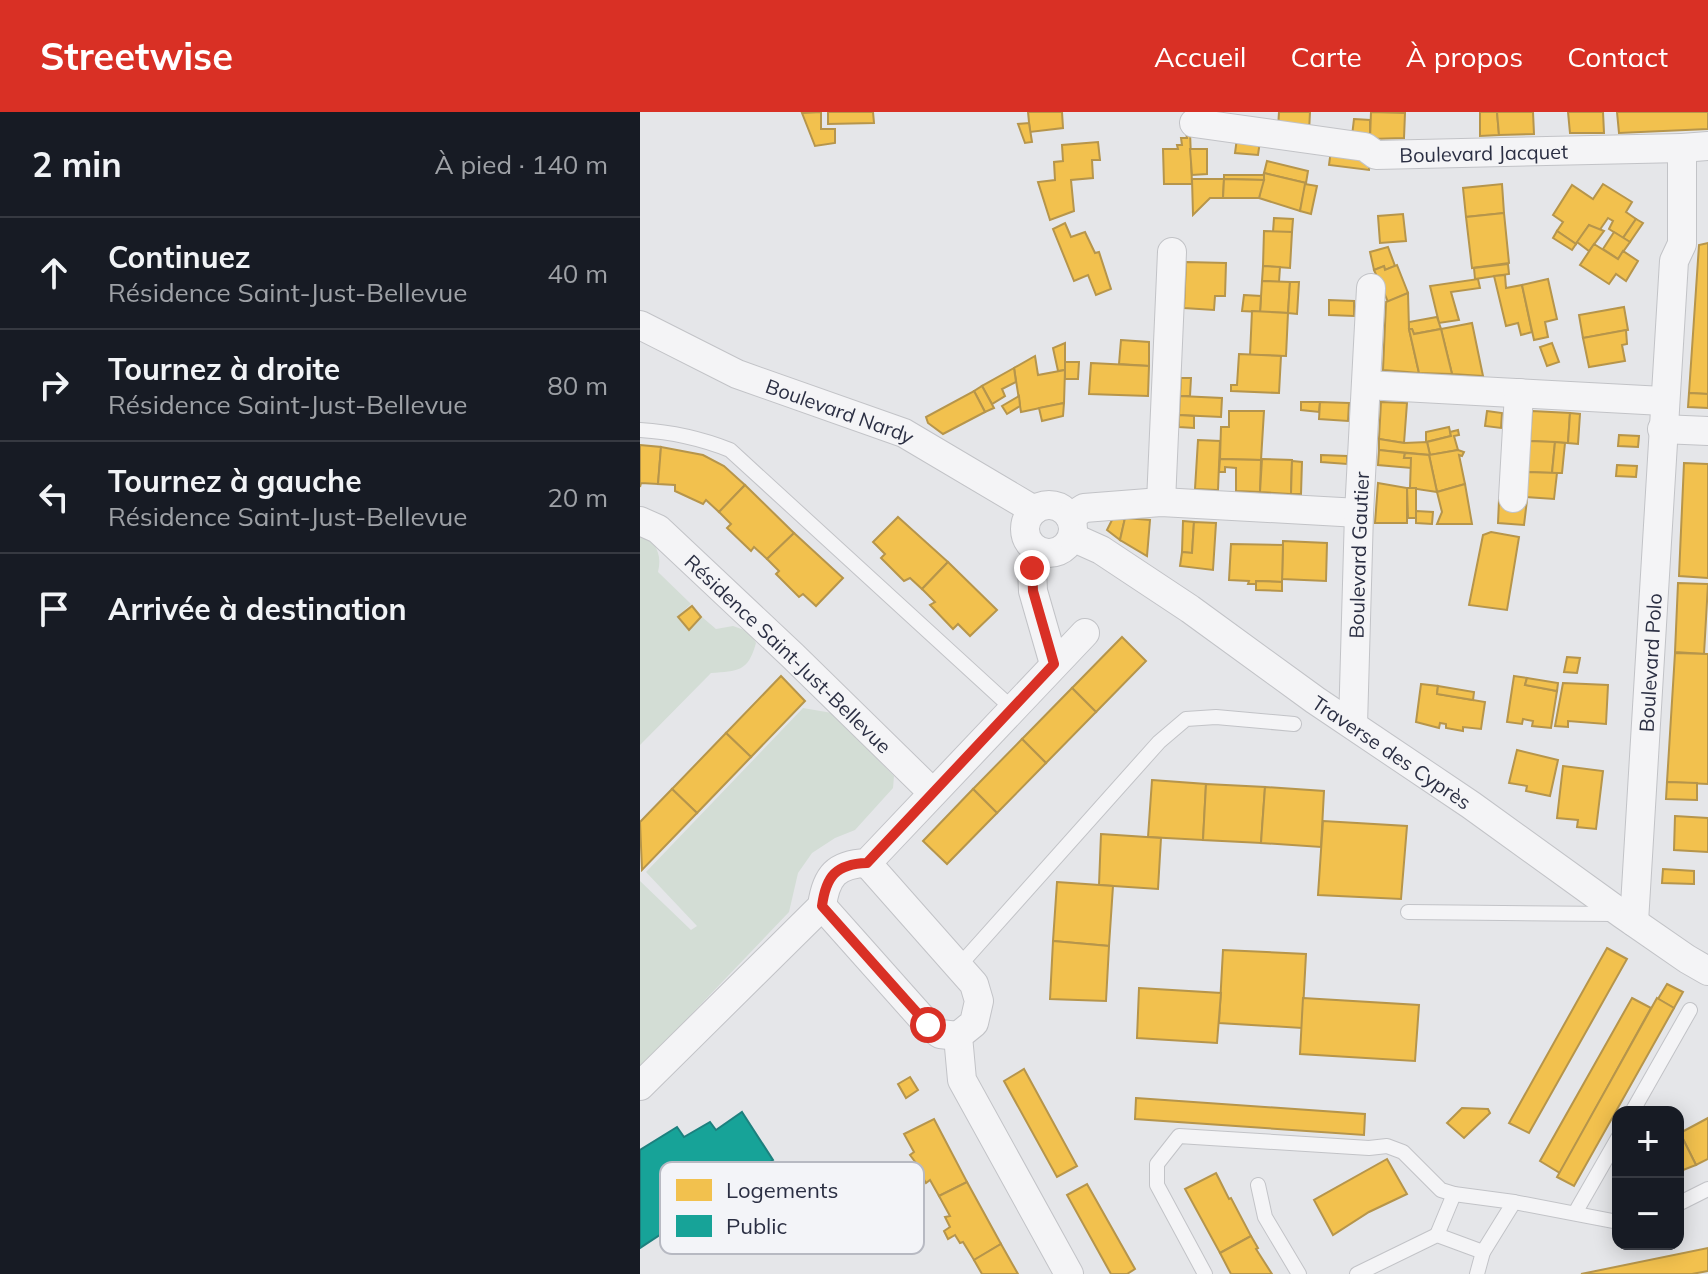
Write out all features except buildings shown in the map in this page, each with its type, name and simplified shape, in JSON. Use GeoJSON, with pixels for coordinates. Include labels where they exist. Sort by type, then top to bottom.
{"type":"FeatureCollection","features":[{"type":"Feature","properties":{"kind":"street","name":"Boulevard Jacquet"},"geometry":{"type":"LineString","coordinates":[[1194,123],[1365,147],[1376,155],[1695,147]]}},
{"type":"Feature","properties":{"kind":"street","name":"Boulevard Polo"},"geometry":{"type":"LineString","coordinates":[[1628,918],[1674,261],[1682,244],[1695,147]]}},
{"type":"Feature","properties":{"kind":"street"},"geometry":{"type":"LineString","coordinates":[[1161,502],[1172,252]]}},
{"type":"Feature","properties":{"kind":"street","name":"Boulevard Gautier"},"geometry":{"type":"LineString","coordinates":[[1353,725],[1359,513],[1371,288]]}},
{"type":"Feature","properties":{"kind":"street","name":"Boulevard Nardy"},"geometry":{"type":"LineString","coordinates":[[640,325],[737,374],[904,433],[1034,510]]}},
{"type":"Feature","properties":{"kind":"street"},"geometry":{"type":"LineString","coordinates":[[1366,385],[1519,393],[1663,415],[1708,431]]}},
{"type":"Feature","properties":{"kind":"street"},"geometry":{"type":"LineString","coordinates":[[1513,498],[1519,393]]}},
{"type":"Feature","properties":{"kind":"street"},"geometry":{"type":"LineString","coordinates":[[1071,527],[1058,507],[1050,505],[1034,510],[1025,531],[1027,540],[1040,552],[1059,551],[1084,508],[1161,502],[1359,513]]}},
{"type":"Feature","properties":{"kind":"street","name":"Résidence Saint-Just-Bellevue"},"geometry":{"type":"LineString","coordinates":[[640,521],[658,529],[932,792]]}},
{"type":"Feature","properties":{"kind":"street","name":"Traverse des Cyprès"},"geometry":{"type":"LineString","coordinates":[[1071,527],[1697,965]]}},
{"type":"Feature","properties":{"kind":"street"},"geometry":{"type":"LineString","coordinates":[[1040,552],[1032,568],[1033,591],[1054,664]]}},
{"type":"Feature","properties":{"kind":"street"},"geometry":{"type":"LineString","coordinates":[[640,1086],[822,906],[824,888],[835,873],[849,864],[867,863],[1085,633]]}},
{"type":"Feature","properties":{"kind":"street"},"geometry":{"type":"LineString","coordinates":[[822,906],[928,1025],[940,1034],[958,1036],[974,1023],[979,1001],[974,984],[867,863]]}},
{"type":"Feature","properties":{"kind":"street"},"geometry":{"type":"LineString","coordinates":[[958,1036],[962,1080],[1069,1274]]}},
{"type":"Feature","properties":{"kind":"lane"},"geometry":{"type":"LineString","coordinates":[[640,430],[692,437],[730,450],[1013,709]]}},
{"type":"Feature","properties":{"kind":"lane"},"geometry":{"type":"LineString","coordinates":[[959,966],[1159,742],[1186,719],[1216,717],[1294,724]]}},
{"type":"Feature","properties":{"kind":"lane"},"geometry":{"type":"LineString","coordinates":[[1408,912],[1628,918]]}},
{"type":"Feature","properties":{"kind":"lane"},"geometry":{"type":"LineString","coordinates":[[1635,1106],[1690,1010]]}},
{"type":"Feature","properties":{"kind":"lane"},"geometry":{"type":"LineString","coordinates":[[1205,1274],[1157,1185],[1157,1164],[1179,1136],[1369,1148],[1387,1146],[1403,1152],[1441,1190],[1612,1221]]}},
{"type":"Feature","properties":{"kind":"lane"},"geometry":{"type":"LineString","coordinates":[[1575,1213],[1612,1148]]}},
{"type":"Feature","properties":{"kind":"lane"},"geometry":{"type":"LineString","coordinates":[[1258,1185],[1265,1217],[1299,1274]]}},
{"type":"Feature","properties":{"kind":"lane"},"geometry":{"type":"LineString","coordinates":[[1684,1201],[1708,1189]]}},
{"type":"Feature","properties":{"kind":"lane"},"geometry":{"type":"LineString","coordinates":[[1357,1274],[1437,1235],[1454,1194]]}},
{"type":"Feature","properties":{"kind":"lane"},"geometry":{"type":"LineString","coordinates":[[1477,1274],[1483,1252],[1514,1202]]}},
{"type":"Feature","properties":{"kind":"lane"},"geometry":{"type":"LineString","coordinates":[[1437,1235],[1483,1252]]}},
{"type":"Feature","properties":{"kind":"shaded area"},"geometry":{"type":"Polygon","coordinates":[[[640,534],[648,535],[656,548],[658,572],[691,604],[677,617],[688,630],[702,617],[716,629],[733,626],[750,632],[756,643],[745,665],[735,670],[711,673],[640,745],[640,534]]]}},
{"type":"Feature","properties":{"kind":"shaded area"},"geometry":{"type":"Polygon","coordinates":[[[803,708],[832,713],[894,776],[893,788],[855,830],[812,853],[798,873],[789,912],[640,1068],[640,881],[691,930],[697,926],[646,872],[803,708]]]}},
{"type":"Feature","properties":{"kind":"route"},"geometry":{"type":"LineString","coordinates":[[928,1025],[822,906],[824,888],[835,873],[849,864],[867,863],[1054,664],[1033,591],[1032,568]]}}]}
